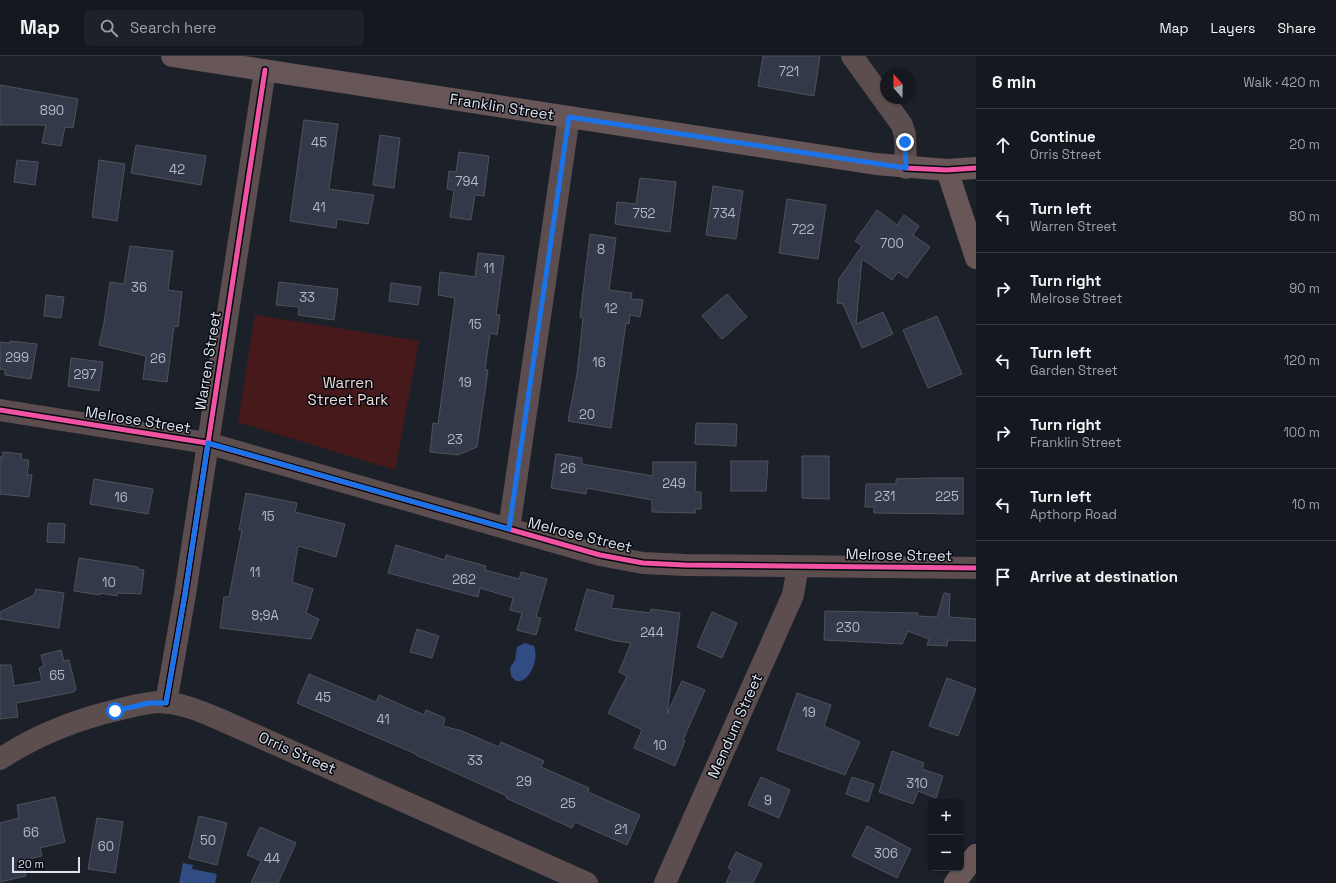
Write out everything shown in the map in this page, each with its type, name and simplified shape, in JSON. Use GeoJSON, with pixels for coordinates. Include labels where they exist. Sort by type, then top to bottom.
{"type":"FeatureCollection","features":[{"type":"Feature","properties":{"kind":"main road","name":"Franklin Street"},"geometry":{"type":"LineString","coordinates":[[178,56],[906,168],[947,170],[976,168]]}},
{"type":"Feature","properties":{"kind":"main road"},"geometry":{"type":"LineString","coordinates":[[947,170],[976,258]]}},
{"type":"Feature","properties":{"kind":"main road"},"geometry":{"type":"LineString","coordinates":[[955,883],[976,855]]}},
{"type":"Feature","properties":{"kind":"street"},"geometry":{"type":"LineString","coordinates":[[852,56],[902,126],[905,135],[906,168]]}},
{"type":"Feature","properties":{"kind":"street","name":"Warren Street"},"geometry":{"type":"LineString","coordinates":[[166,703],[185,594],[265,70]]}},
{"type":"Feature","properties":{"kind":"street"},"geometry":{"type":"LineString","coordinates":[[509,529],[569,117]]}},
{"type":"Feature","properties":{"kind":"street","name":"Melrose Street"},"geometry":{"type":"LineString","coordinates":[[0,410],[208,443],[600,555],[628,561],[685,565],[976,568]]}},
{"type":"Feature","properties":{"kind":"street","name":"Mendum Street"},"geometry":{"type":"LineString","coordinates":[[665,883],[793,595],[798,566]]}},
{"type":"Feature","properties":{"kind":"street","name":"Orris Street"},"geometry":{"type":"LineString","coordinates":[[0,759],[37,737],[76,721],[149,703],[166,703],[190,707],[219,719],[549,876],[587,883]]}},
{"type":"Feature","properties":{"kind":"green space","name":"Warren Street Park"},"geometry":{"type":"Polygon","coordinates":[[[255,315],[419,341],[395,470],[238,422],[255,315]]]}},
{"type":"Feature","properties":{"kind":"water"},"geometry":{"type":"Polygon","coordinates":[[[525,643],[534,646],[534,663],[530,674],[526,678],[521,681],[516,681],[511,676],[510,668],[515,660],[517,647],[525,643]]]}},
{"type":"Feature","properties":{"kind":"water"},"geometry":{"type":"Polygon","coordinates":[[[183,863],[193,865],[192,869],[217,874],[215,883],[179,883],[183,863]]]}},
{"type":"Feature","properties":{"kind":"building"},"geometry":{"type":"Polygon","coordinates":[[[763,56],[820,56],[814,96],[758,86],[763,56]]]}},
{"type":"Feature","properties":{"kind":"building"},"geometry":{"type":"Polygon","coordinates":[[[0,85],[78,99],[73,128],[65,127],[61,146],[42,143],[46,125],[0,125],[0,85]]]}},
{"type":"Feature","properties":{"kind":"building"},"geometry":{"type":"Polygon","coordinates":[[[304,120],[338,124],[329,189],[374,195],[368,224],[337,219],[336,228],[290,221],[304,120]]]}},
{"type":"Feature","properties":{"kind":"building"},"geometry":{"type":"Polygon","coordinates":[[[380,135],[400,138],[394,188],[373,185],[380,135]]]}},
{"type":"Feature","properties":{"kind":"building"},"geometry":{"type":"Polygon","coordinates":[[[136,145],[206,156],[201,185],[131,173],[136,145]]]}},
{"type":"Feature","properties":{"kind":"building"},"geometry":{"type":"Polygon","coordinates":[[[459,152],[489,156],[484,196],[475,195],[471,220],[450,217],[454,190],[447,189],[449,171],[456,172],[459,152]]]}},
{"type":"Feature","properties":{"kind":"building"},"geometry":{"type":"Polygon","coordinates":[[[17,160],[38,162],[35,185],[14,182],[17,160]]]}},
{"type":"Feature","properties":{"kind":"building"},"geometry":{"type":"Polygon","coordinates":[[[99,160],[125,164],[117,221],[92,217],[99,160]]]}},
{"type":"Feature","properties":{"kind":"building"},"geometry":{"type":"Polygon","coordinates":[[[640,178],[676,182],[670,232],[615,224],[617,202],[636,204],[640,178]]]}},
{"type":"Feature","properties":{"kind":"building"},"geometry":{"type":"Polygon","coordinates":[[[713,186],[743,191],[736,239],[706,235],[713,186]]]}},
{"type":"Feature","properties":{"kind":"building"},"geometry":{"type":"Polygon","coordinates":[[[787,199],[826,205],[818,259],[779,253],[787,199]]]}},
{"type":"Feature","properties":{"kind":"building"},"geometry":{"type":"Polygon","coordinates":[[[877,210],[897,225],[904,215],[919,226],[913,235],[930,247],[907,278],[898,272],[892,280],[862,259],[856,324],[883,312],[893,334],[862,348],[843,304],[837,303],[839,279],[862,246],[855,241],[877,210]]]}},
{"type":"Feature","properties":{"kind":"building"},"geometry":{"type":"Polygon","coordinates":[[[590,234],[616,238],[609,290],[632,293],[631,299],[643,300],[640,317],[630,315],[629,324],[626,323],[611,428],[568,421],[577,374],[583,318],[580,317],[590,234]]]}},
{"type":"Feature","properties":{"kind":"building"},"geometry":{"type":"Polygon","coordinates":[[[130,246],[173,251],[168,290],[182,292],[178,327],[174,326],[167,382],[143,379],[146,356],[99,345],[110,282],[124,284],[130,246]]]}},
{"type":"Feature","properties":{"kind":"building"},"geometry":{"type":"Polygon","coordinates":[[[478,253],[504,256],[496,315],[500,315],[497,335],[490,333],[485,370],[488,370],[477,447],[458,455],[430,452],[433,423],[438,424],[455,298],[438,295],[440,272],[475,277],[478,253]]]}},
{"type":"Feature","properties":{"kind":"building"},"geometry":{"type":"Polygon","coordinates":[[[279,282],[338,289],[334,320],[298,315],[299,307],[276,305],[279,282]]]}},
{"type":"Feature","properties":{"kind":"building"},"geometry":{"type":"Polygon","coordinates":[[[391,283],[421,287],[418,305],[389,301],[391,283]]]}},
{"type":"Feature","properties":{"kind":"building"},"geometry":{"type":"Polygon","coordinates":[[[727,294],[747,317],[722,339],[702,316],[727,294]]]}},
{"type":"Feature","properties":{"kind":"building"},"geometry":{"type":"Polygon","coordinates":[[[46,295],[64,297],[61,318],[44,316],[46,295]]]}},
{"type":"Feature","properties":{"kind":"building"},"geometry":{"type":"Polygon","coordinates":[[[937,316],[962,374],[928,388],[903,330],[937,316]]]}},
{"type":"Feature","properties":{"kind":"building"},"geometry":{"type":"Polygon","coordinates":[[[10,341],[37,344],[31,379],[5,375],[5,370],[0,369],[0,342],[10,343],[10,341]]]}},
{"type":"Feature","properties":{"kind":"building"},"geometry":{"type":"Polygon","coordinates":[[[71,358],[103,362],[99,391],[68,386],[71,358]]]}},
{"type":"Feature","properties":{"kind":"building"},"geometry":{"type":"Polygon","coordinates":[[[696,423],[737,424],[736,446],[695,444],[696,423]]]}},
{"type":"Feature","properties":{"kind":"building"},"geometry":{"type":"Polygon","coordinates":[[[3,452],[22,454],[21,459],[29,460],[27,475],[32,475],[29,497],[0,494],[0,457],[3,457],[3,452]]]}},
{"type":"Feature","properties":{"kind":"building"},"geometry":{"type":"Polygon","coordinates":[[[556,454],[582,458],[582,464],[653,476],[653,462],[696,462],[695,492],[701,492],[701,509],[695,509],[695,513],[652,512],[652,500],[587,488],[586,494],[551,488],[556,454]]]}},
{"type":"Feature","properties":{"kind":"building"},"geometry":{"type":"Polygon","coordinates":[[[802,456],[829,456],[829,499],[802,498],[802,456]]]}},
{"type":"Feature","properties":{"kind":"building"},"geometry":{"type":"Polygon","coordinates":[[[731,461],[768,461],[766,491],[731,491],[731,461]]]}},
{"type":"Feature","properties":{"kind":"building"},"geometry":{"type":"Polygon","coordinates":[[[963,478],[963,514],[874,513],[874,507],[865,507],[866,484],[896,484],[896,479],[963,478]]]}},
{"type":"Feature","properties":{"kind":"building"},"geometry":{"type":"Polygon","coordinates":[[[94,479],[153,489],[148,514],[90,504],[94,479]]]}},
{"type":"Feature","properties":{"kind":"building"},"geometry":{"type":"Polygon","coordinates":[[[246,493],[297,503],[295,512],[345,524],[336,557],[298,546],[292,582],[313,589],[306,613],[319,619],[311,639],[220,628],[224,597],[229,597],[242,530],[239,530],[246,493]]]}},
{"type":"Feature","properties":{"kind":"building"},"geometry":{"type":"Polygon","coordinates":[[[48,523],[65,524],[64,543],[47,542],[48,523]]]}},
{"type":"Feature","properties":{"kind":"building"},"geometry":{"type":"Polygon","coordinates":[[[396,545],[445,560],[446,555],[486,566],[485,570],[519,579],[521,572],[547,579],[536,617],[541,618],[536,635],[517,630],[522,613],[510,610],[513,598],[480,588],[478,597],[388,573],[396,545]]]}},
{"type":"Feature","properties":{"kind":"building"},"geometry":{"type":"Polygon","coordinates":[[[79,558],[138,567],[137,569],[144,570],[141,594],[117,593],[117,596],[74,591],[79,558]]]}},
{"type":"Feature","properties":{"kind":"building"},"geometry":{"type":"Polygon","coordinates":[[[36,589],[64,593],[59,628],[0,619],[0,612],[34,595],[36,589]]]}},
{"type":"Feature","properties":{"kind":"building"},"geometry":{"type":"Polygon","coordinates":[[[587,589],[614,596],[611,608],[650,613],[651,609],[680,613],[667,714],[682,681],[705,690],[683,740],[685,741],[675,766],[634,748],[642,730],[608,713],[627,676],[619,672],[631,643],[616,641],[575,630],[587,589]]]}},
{"type":"Feature","properties":{"kind":"building"},"geometry":{"type":"Polygon","coordinates":[[[944,593],[950,594],[949,617],[976,619],[976,641],[948,640],[947,646],[927,645],[929,639],[908,631],[902,644],[824,640],[825,611],[918,613],[918,616],[937,617],[944,593]]]}},
{"type":"Feature","properties":{"kind":"building"},"geometry":{"type":"Polygon","coordinates":[[[712,612],[737,623],[722,658],[697,647],[712,612]]]}},
{"type":"Feature","properties":{"kind":"building"},"geometry":{"type":"Polygon","coordinates":[[[417,629],[439,636],[432,658],[410,652],[417,629]]]}},
{"type":"Feature","properties":{"kind":"building"},"geometry":{"type":"Polygon","coordinates":[[[61,650],[64,661],[69,660],[76,689],[74,692],[16,703],[18,717],[0,719],[0,665],[11,665],[14,686],[42,681],[39,668],[44,666],[41,655],[61,650]]]}},
{"type":"Feature","properties":{"kind":"building"},"geometry":{"type":"Polygon","coordinates":[[[309,674],[376,702],[379,695],[424,715],[426,710],[445,718],[443,726],[462,731],[499,747],[501,742],[544,761],[541,767],[589,788],[588,792],[640,815],[627,845],[575,822],[572,828],[416,754],[297,703],[309,674]]]}},
{"type":"Feature","properties":{"kind":"building"},"geometry":{"type":"Polygon","coordinates":[[[947,678],[976,689],[958,736],[929,726],[947,678]]]}},
{"type":"Feature","properties":{"kind":"building"},"geometry":{"type":"Polygon","coordinates":[[[797,693],[831,705],[824,726],[860,742],[845,775],[777,750],[797,693]]]}},
{"type":"Feature","properties":{"kind":"building"},"geometry":{"type":"Polygon","coordinates":[[[892,751],[924,763],[922,769],[943,776],[936,798],[918,791],[913,804],[879,792],[892,751]]]}},
{"type":"Feature","properties":{"kind":"building"},"geometry":{"type":"Polygon","coordinates":[[[761,777],[790,790],[779,818],[748,805],[761,777]]]}},
{"type":"Feature","properties":{"kind":"building"},"geometry":{"type":"Polygon","coordinates":[[[852,777],[874,784],[868,802],[846,794],[852,777]]]}},
{"type":"Feature","properties":{"kind":"building"},"geometry":{"type":"Polygon","coordinates":[[[55,797],[65,842],[40,848],[42,856],[23,860],[26,876],[0,882],[0,823],[19,818],[17,805],[55,797]]]}},
{"type":"Feature","properties":{"kind":"building"},"geometry":{"type":"Polygon","coordinates":[[[199,816],[227,823],[217,865],[189,858],[199,816]]]}},
{"type":"Feature","properties":{"kind":"building"},"geometry":{"type":"Polygon","coordinates":[[[97,818],[123,822],[115,873],[88,869],[97,818]]]}},
{"type":"Feature","properties":{"kind":"building"},"geometry":{"type":"Polygon","coordinates":[[[867,826],[911,849],[897,878],[852,856],[867,826]]]}},
{"type":"Feature","properties":{"kind":"building"},"geometry":{"type":"Polygon","coordinates":[[[260,827],[296,843],[278,883],[251,883],[261,861],[247,855],[260,827]]]}},
{"type":"Feature","properties":{"kind":"building"},"geometry":{"type":"Polygon","coordinates":[[[736,852],[762,864],[753,883],[726,883],[732,870],[728,868],[736,852]]]}},
{"type":"Feature","properties":{"kind":"cycle path"},"geometry":{"type":"LineString","coordinates":[[166,703],[185,594],[265,70]]}},
{"type":"Feature","properties":{"kind":"cycle path"},"geometry":{"type":"LineString","coordinates":[[906,168],[947,170],[976,168]]}},
{"type":"Feature","properties":{"kind":"cycle path"},"geometry":{"type":"LineString","coordinates":[[0,410],[207,443],[600,555],[643,563],[685,565],[976,568]]}},
{"type":"Feature","properties":{"kind":"route"},"geometry":{"type":"LineString","coordinates":[[115,711],[149,703],[166,703],[185,594],[208,443],[509,529],[569,117],[906,168],[905,142]]}}]}
